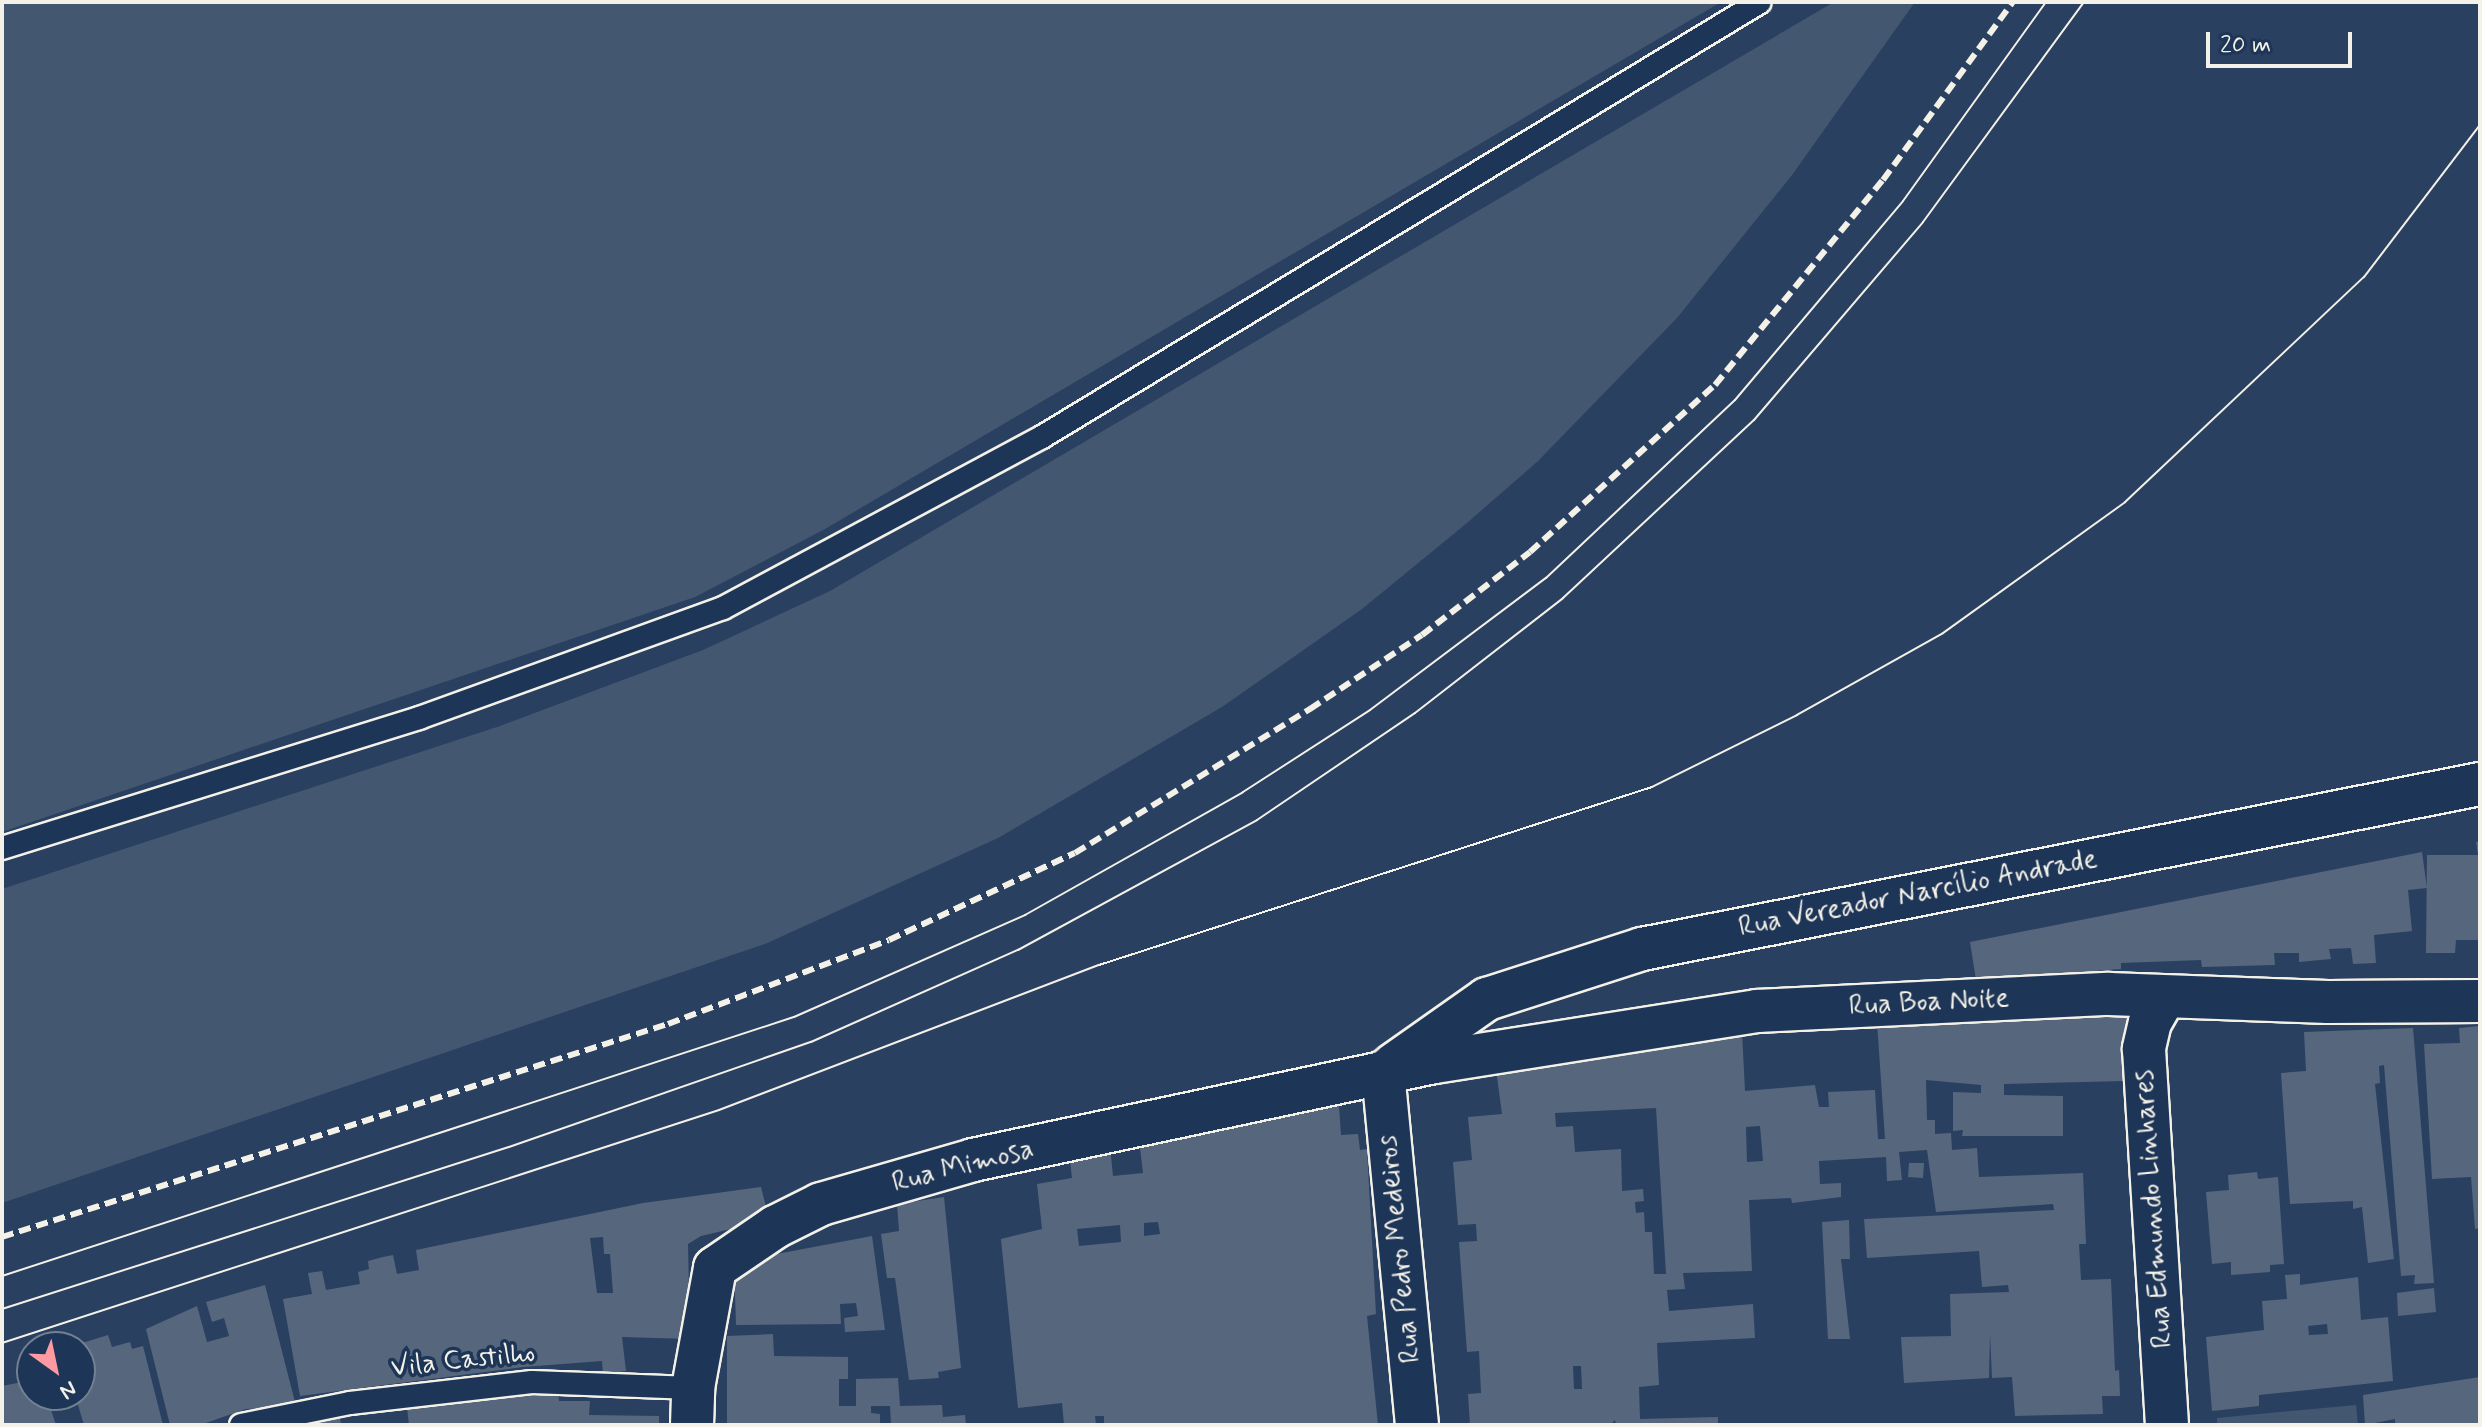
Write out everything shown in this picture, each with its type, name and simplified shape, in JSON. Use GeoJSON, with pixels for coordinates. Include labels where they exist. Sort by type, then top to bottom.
{"type":"FeatureCollection","features":[{"type":"Feature","properties":{"kind":"street","name":"Rua Vereador Narcílio Andrade"},"geometry":{"type":"LineString","coordinates":[[1383,1072],[1487,999],[1642,949],[2480,784]]}},
{"type":"Feature","properties":{"kind":"street","name":"Rua Boa Noite"},"geometry":{"type":"LineString","coordinates":[[1383,1072],[1757,1011],[2109,994],[2164,998],[2480,1001]]}},
{"type":"Feature","properties":{"kind":"street","name":"Rua Edmundo Linhares"},"geometry":{"type":"LineString","coordinates":[[2164,998],[2150,1022],[2144,1049],[2167,1425]]}},
{"type":"Feature","properties":{"kind":"street","name":"Rua Mimosa"},"geometry":{"type":"LineString","coordinates":[[693,1406],[715,1268],[775,1227],[821,1204],[973,1160],[1383,1072]]}},
{"type":"Feature","properties":{"kind":"street","name":"Rua Pedro Medeiros"},"geometry":{"type":"LineString","coordinates":[[1383,1072],[1417,1425]]}},
{"type":"Feature","properties":{"kind":"lane"},"geometry":{"type":"LineString","coordinates":[[2,848],[419,718],[723,608],[1042,437],[1760,2]]}},
{"type":"Feature","properties":{"kind":"lane","name":"Vila Castilho"},"geometry":{"type":"LineString","coordinates":[[241,1425],[350,1403],[532,1382],[693,1406]]}},
{"type":"Feature","properties":{"kind":"shaded area"},"geometry":{"type":"Polygon","coordinates":[[[2,2],[1721,2],[825,529],[695,597],[2,832],[2,2]]]}},
{"type":"Feature","properties":{"kind":"shaded area"},"geometry":{"type":"Polygon","coordinates":[[[1834,2],[1915,2],[1792,175],[1677,318],[1538,461],[1467,523],[1362,609],[1222,707],[998,838],[765,944],[2,1203],[2,889],[500,726],[703,650],[830,591],[1834,2]]]}},
{"type":"Feature","properties":{"kind":"shaded area"},"geometry":{"type":"Polygon","coordinates":[[[2356,1405],[2358,1425],[2217,1425],[2217,1418],[2356,1405]]]}},
{"type":"Feature","properties":{"kind":"building"},"geometry":{"type":"Polygon","coordinates":[[[2480,841],[2480,940],[2456,940],[2455,953],[2426,953],[2427,855],[2478,855],[2476,842],[2480,841]]]}},
{"type":"Feature","properties":{"kind":"building"},"geometry":{"type":"Polygon","coordinates":[[[2422,852],[2427,888],[2408,890],[2412,931],[2374,935],[2376,963],[2353,964],[2351,948],[2329,949],[2331,959],[2299,962],[2299,953],[2274,953],[2275,965],[2202,967],[2201,960],[2121,963],[2121,969],[1976,980],[1970,942],[2422,852]]]}},
{"type":"Feature","properties":{"kind":"building"},"geometry":{"type":"Polygon","coordinates":[[[1970,1008],[2127,1015],[2124,1081],[2004,1084],[2004,1095],[2063,1096],[2063,1136],[1962,1136],[1963,1130],[1953,1131],[1953,1092],[1981,1093],[1981,1085],[1926,1080],[1927,1120],[1935,1120],[1935,1134],[1951,1133],[1952,1150],[1977,1148],[1979,1177],[2083,1173],[2086,1244],[2079,1244],[2081,1280],[2111,1279],[2115,1371],[2119,1370],[2120,1396],[2102,1396],[2103,1414],[2015,1416],[2012,1377],[1992,1378],[1990,1335],[1989,1378],[1904,1383],[1901,1337],[1951,1336],[1950,1294],[2009,1292],[2008,1285],[1982,1287],[1979,1251],[1867,1258],[1864,1219],[2054,1210],[2053,1204],[1936,1212],[1927,1150],[1899,1152],[1902,1180],[1887,1181],[1886,1157],[1819,1161],[1820,1184],[1841,1183],[1841,1197],[1792,1203],[1791,1198],[1749,1200],[1752,1271],[1683,1273],[1685,1289],[1667,1290],[1669,1311],[1753,1304],[1755,1338],[1657,1343],[1659,1385],[1639,1387],[1640,1419],[1718,1417],[1718,1425],[1616,1425],[1615,1420],[1610,1425],[1470,1425],[1468,1394],[1481,1393],[1479,1351],[1467,1352],[1459,1242],[1477,1241],[1476,1224],[1458,1225],[1453,1162],[1472,1160],[1468,1117],[1502,1114],[1495,1062],[1742,1032],[1745,1091],[1815,1085],[1819,1107],[1829,1107],[1828,1092],[1875,1090],[1878,1139],[1885,1139],[1877,1022],[1970,1008]],[[1656,1108],[1555,1113],[1556,1127],[1573,1126],[1575,1152],[1621,1149],[1622,1191],[1643,1189],[1644,1201],[1635,1202],[1636,1213],[1644,1212],[1645,1232],[1652,1232],[1654,1274],[1666,1274],[1656,1108]],[[1760,1126],[1746,1127],[1747,1162],[1763,1161],[1760,1126]],[[1573,1366],[1574,1389],[1582,1389],[1581,1366],[1573,1366]]]}},
{"type":"Feature","properties":{"kind":"building"},"geometry":{"type":"Polygon","coordinates":[[[2480,1026],[2480,1228],[2475,1229],[2471,1177],[2432,1179],[2424,1044],[2460,1043],[2459,1028],[2480,1026]]]}},
{"type":"Feature","properties":{"kind":"building"},"geometry":{"type":"Polygon","coordinates":[[[2413,1028],[2434,1283],[2414,1284],[2415,1275],[2401,1276],[2384,1065],[2379,1066],[2380,1083],[2375,1084],[2394,1259],[2368,1263],[2362,1207],[2353,1209],[2353,1201],[2290,1204],[2281,1073],[2306,1071],[2304,1032],[2413,1028]]]}},
{"type":"Feature","properties":{"kind":"building"},"geometry":{"type":"Polygon","coordinates":[[[1338,1092],[1341,1135],[1358,1134],[1360,1150],[1367,1149],[1376,1314],[1367,1316],[1378,1425],[1104,1425],[1104,1416],[1095,1416],[1096,1425],[1064,1425],[1062,1403],[1018,1408],[1001,1239],[1042,1229],[1037,1184],[1072,1178],[1068,1144],[1109,1136],[1113,1176],[1143,1173],[1138,1131],[1338,1092]],[[1158,1222],[1144,1223],[1144,1236],[1160,1234],[1158,1222]],[[1120,1225],[1077,1229],[1079,1246],[1121,1242],[1120,1225]]]}},
{"type":"Feature","properties":{"kind":"building"},"geometry":{"type":"Polygon","coordinates":[[[1909,1163],[1924,1163],[1923,1178],[1908,1177],[1909,1163]]]}},
{"type":"Feature","properties":{"kind":"building"},"geometry":{"type":"Polygon","coordinates":[[[2257,1172],[2258,1179],[2278,1177],[2284,1264],[2270,1265],[2270,1272],[2231,1275],[2231,1262],[2212,1264],[2206,1192],[2229,1190],[2228,1175],[2257,1172]]]}},
{"type":"Feature","properties":{"kind":"building"},"geometry":{"type":"Polygon","coordinates":[[[761,1187],[767,1211],[759,1212],[761,1222],[701,1236],[688,1244],[690,1339],[622,1337],[626,1371],[603,1374],[602,1361],[523,1367],[300,1396],[283,1299],[312,1294],[308,1273],[322,1271],[326,1290],[360,1284],[358,1272],[369,1269],[368,1261],[393,1255],[397,1274],[419,1270],[416,1250],[643,1203],[761,1187]],[[603,1237],[590,1238],[597,1293],[613,1293],[610,1254],[604,1254],[603,1237]]]}},
{"type":"Feature","properties":{"kind":"building"},"geometry":{"type":"Polygon","coordinates":[[[944,1197],[961,1368],[938,1372],[939,1378],[909,1380],[895,1278],[887,1278],[881,1234],[899,1231],[897,1204],[944,1197]]]}},
{"type":"Feature","properties":{"kind":"building"},"geometry":{"type":"Polygon","coordinates":[[[1849,1220],[1850,1259],[1841,1259],[1850,1339],[1828,1339],[1822,1222],[1849,1220]]]}},
{"type":"Feature","properties":{"kind":"building"},"geometry":{"type":"Polygon","coordinates":[[[872,1236],[885,1330],[845,1332],[844,1318],[858,1316],[856,1303],[840,1304],[841,1324],[736,1325],[734,1262],[872,1236]]]}},
{"type":"Feature","properties":{"kind":"building"},"geometry":{"type":"Polygon","coordinates":[[[2300,1274],[2300,1285],[2358,1277],[2361,1320],[2388,1317],[2393,1381],[2259,1395],[2259,1406],[2212,1411],[2206,1337],[2264,1330],[2262,1301],[2287,1299],[2285,1275],[2300,1274]],[[2327,1324],[2308,1326],[2309,1335],[2328,1334],[2327,1324]]]}},
{"type":"Feature","properties":{"kind":"building"},"geometry":{"type":"Polygon","coordinates":[[[265,1285],[297,1410],[271,1415],[269,1408],[246,1409],[203,1424],[170,1425],[146,1329],[197,1306],[207,1342],[229,1336],[224,1318],[212,1322],[206,1302],[265,1285]]]}},
{"type":"Feature","properties":{"kind":"building"},"geometry":{"type":"Polygon","coordinates":[[[2434,1288],[2436,1312],[2398,1316],[2397,1293],[2434,1288]]]}},
{"type":"Feature","properties":{"kind":"building"},"geometry":{"type":"Polygon","coordinates":[[[773,1334],[774,1356],[848,1357],[848,1379],[839,1379],[839,1406],[856,1406],[856,1379],[898,1378],[900,1406],[942,1405],[943,1417],[965,1415],[966,1425],[891,1425],[890,1406],[871,1406],[871,1413],[880,1414],[880,1425],[727,1425],[727,1336],[773,1334]]]}},
{"type":"Feature","properties":{"kind":"building"},"geometry":{"type":"Polygon","coordinates":[[[108,1335],[112,1347],[130,1342],[132,1349],[143,1346],[163,1425],[84,1425],[80,1411],[96,1411],[96,1339],[108,1335]]]}},
{"type":"Feature","properties":{"kind":"building"},"geometry":{"type":"Polygon","coordinates":[[[2480,1377],[2480,1425],[2395,1425],[2395,1419],[2365,1425],[2363,1395],[2480,1377]]]}},
{"type":"Feature","properties":{"kind":"building"},"geometry":{"type":"Polygon","coordinates":[[[16,1383],[16,1411],[51,1411],[56,1425],[2,1425],[2,1386],[16,1383]]]}},
{"type":"Feature","properties":{"kind":"building"},"geometry":{"type":"Polygon","coordinates":[[[558,1387],[559,1401],[590,1401],[589,1415],[659,1416],[659,1425],[409,1425],[406,1399],[558,1387]]]}},
{"type":"Feature","properties":{"kind":"building"},"geometry":{"type":"Polygon","coordinates":[[[339,1412],[341,1425],[274,1425],[339,1412]]]}},
{"type":"Feature","properties":{"kind":"tram line"},"geometry":{"type":"LineString","coordinates":[[2,1276],[794,1017],[1025,915],[1243,792],[1370,710],[1546,578],[1735,400],[1903,201],[2046,2]]}},
{"type":"Feature","properties":{"kind":"tram line"},"geometry":{"type":"LineString","coordinates":[[2,1309],[509,1147],[811,1042],[1018,950],[1257,820],[1415,713],[1563,598],[1754,420],[1923,222],[2084,2]]}},
{"type":"Feature","properties":{"kind":"tram line"},"geometry":{"type":"LineString","coordinates":[[2,1343],[719,1110],[1099,965],[1652,787],[1797,715],[1943,633],[2125,502],[2364,277],[2480,125]]}},
{"type":"Feature","properties":{"kind":"railway"},"geometry":{"type":"LineString","coordinates":[[2,1237],[668,1024],[889,940],[1075,853],[1310,709],[1422,635],[1530,552],[1715,385],[1883,180],[2013,2]]}}]}
